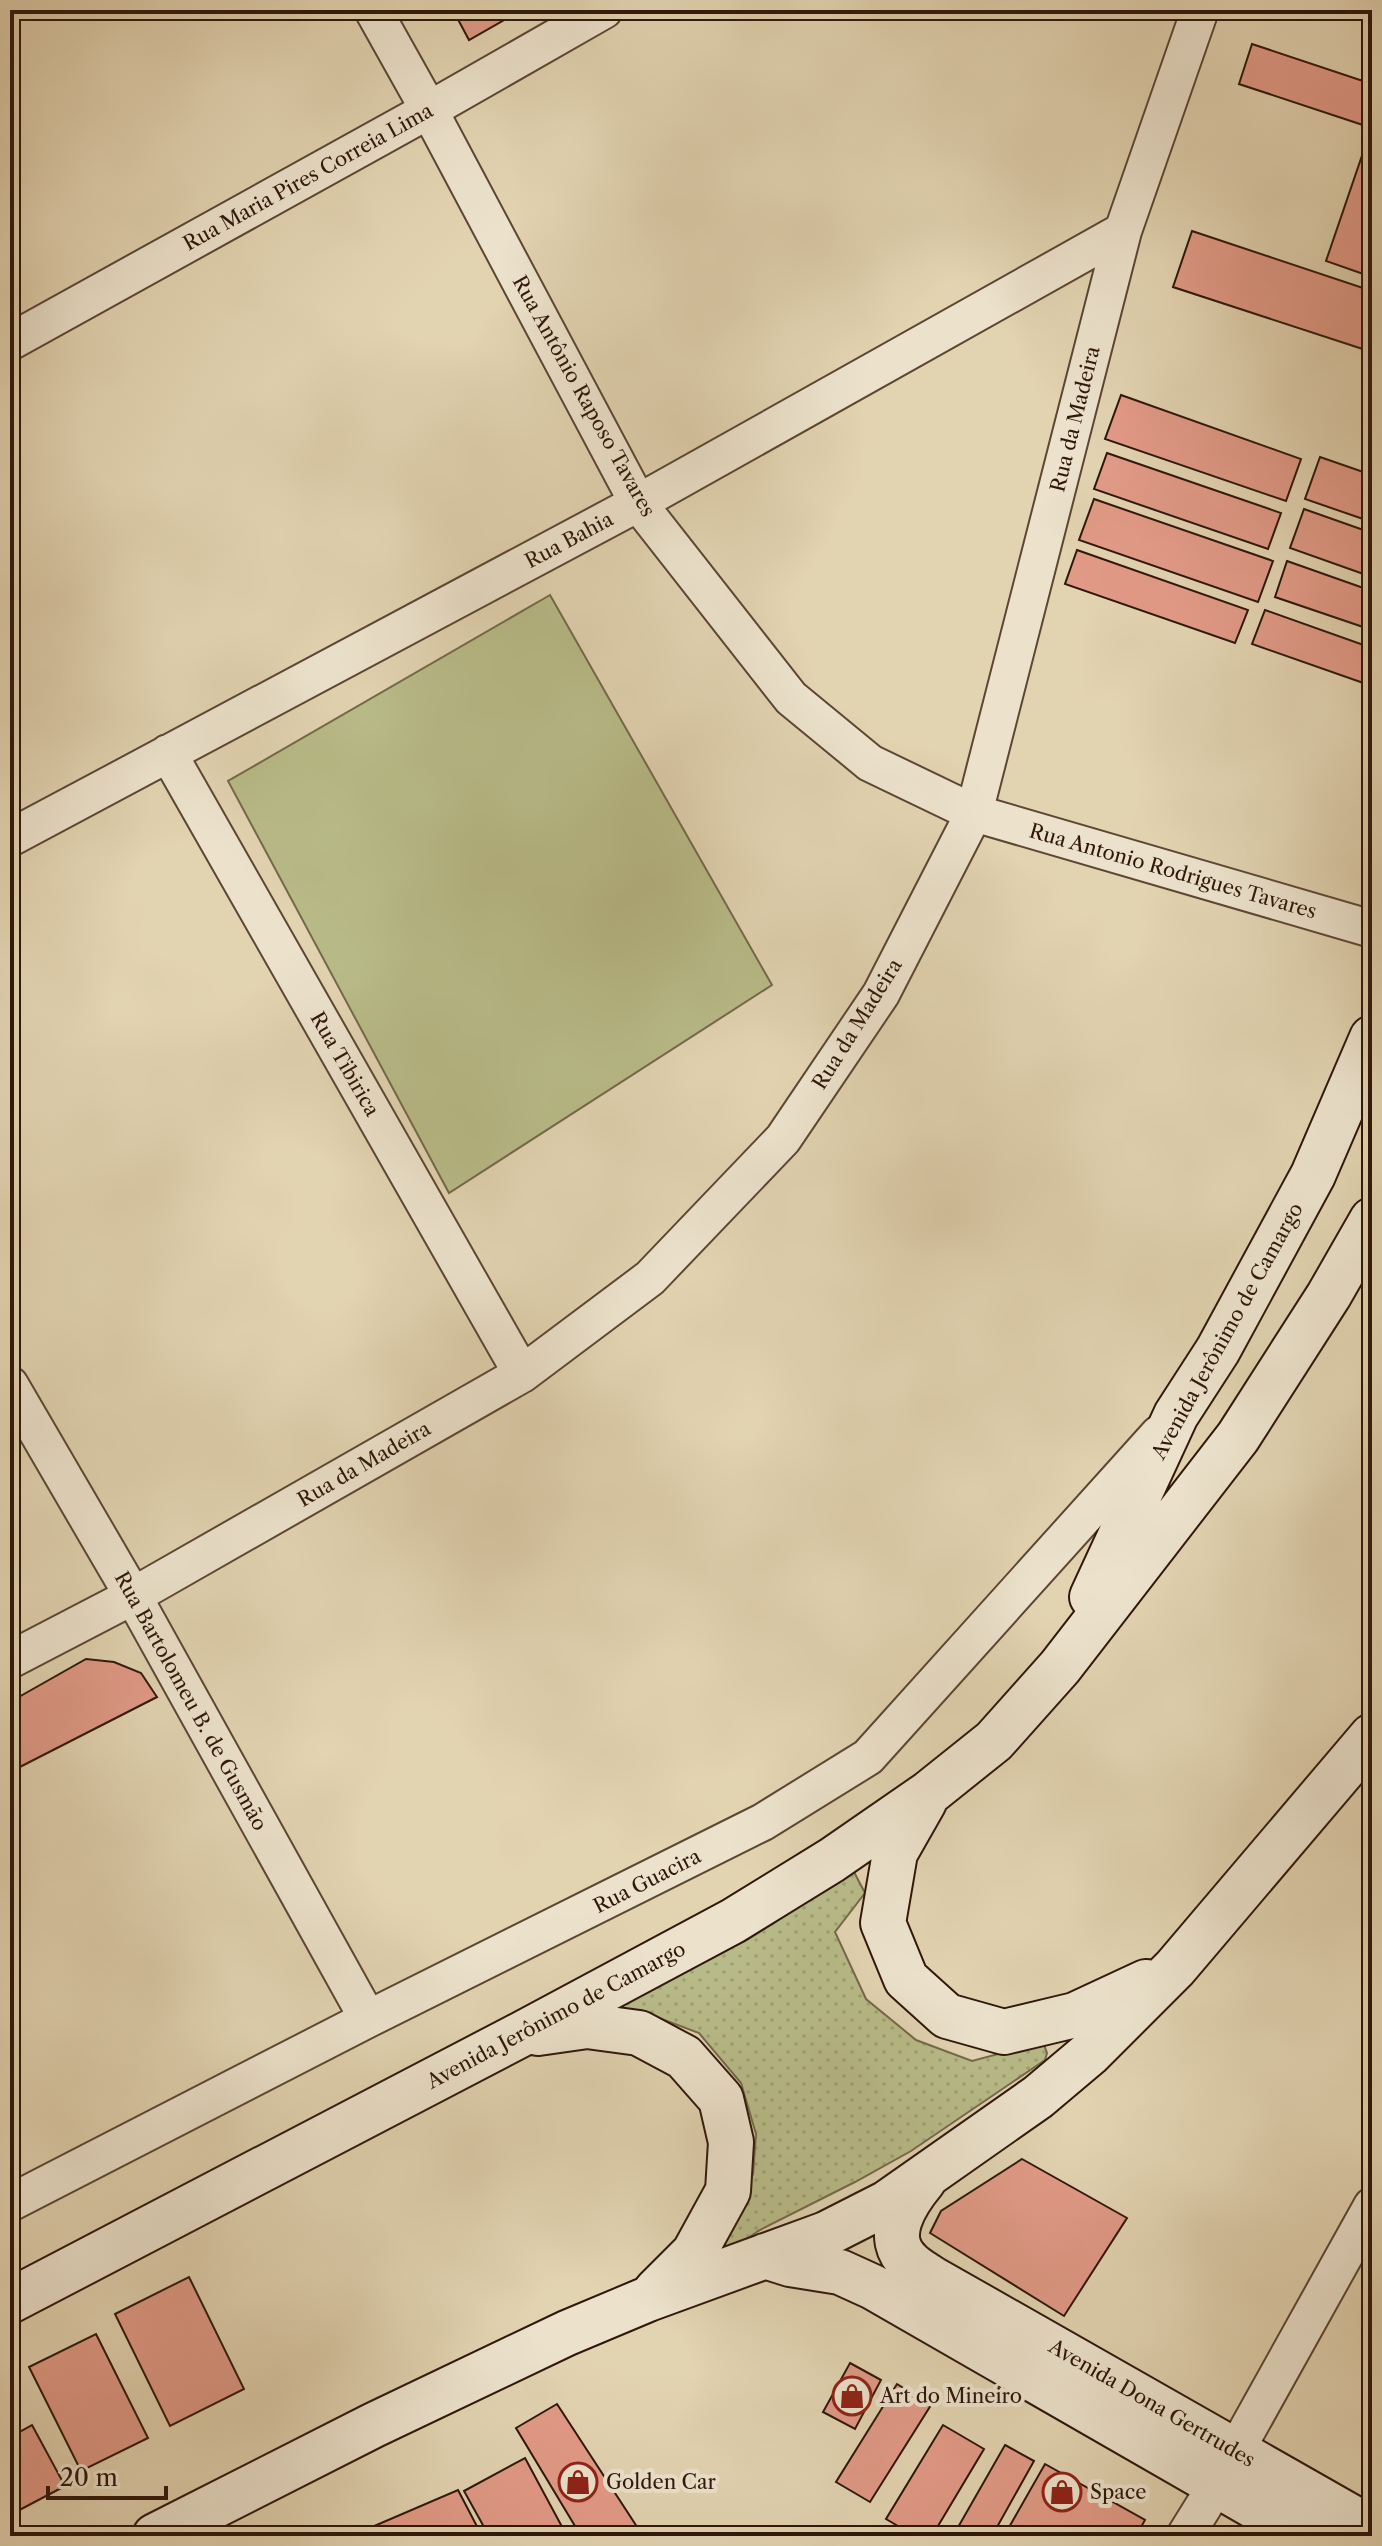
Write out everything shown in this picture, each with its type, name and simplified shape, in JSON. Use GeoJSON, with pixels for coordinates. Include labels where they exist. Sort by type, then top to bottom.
{"type":"FeatureCollection","features":[{"type":"Feature","properties":{"kind":"main road","name":"Avenida Jerônimo de Camargo"},"geometry":{"type":"LineString","coordinates":[[1060,1667],[1176,1415],[1218,1350],[1313,1175],[1372,1038]]}},
{"type":"Feature","properties":{"kind":"main road","name":"Avenida Jerônimo de Camargo"},"geometry":{"type":"LineString","coordinates":[[10,2301],[733,1921],[832,1860],[929,1793],[994,1741],[1060,1667],[1238,1437],[1329,1295],[1372,1220]]}},
{"type":"Feature","properties":{"kind":"main road"},"geometry":{"type":"LineString","coordinates":[[155,2536],[426,2399],[567,2333],[835,2229],[887,2203],[1038,2097],[1089,2054],[1175,1968],[1372,1736]]}},
{"type":"Feature","properties":{"kind":"main road"},"geometry":{"type":"LineString","coordinates":[[929,1793],[895,1853],[883,1923],[906,1979],[947,2016],[1004,2032],[1075,2015],[1175,1968]]}},
{"type":"Feature","properties":{"kind":"main road"},"geometry":{"type":"LineString","coordinates":[[518,2036],[587,2026],[639,2033],[684,2057],[721,2099],[731,2142],[728,2191],[694,2253],[648,2299]]}},
{"type":"Feature","properties":{"kind":"main road"},"geometry":{"type":"LineString","coordinates":[[765,2256],[790,2264],[840,2272],[873,2287],[918,2292],[909,2262],[896,2245],[897,2227],[906,2201],[931,2172]]}},
{"type":"Feature","properties":{"kind":"main road","name":"Avenida Dona Gertrudes"},"geometry":{"type":"LineString","coordinates":[[918,2292],[1225,2468],[1372,2529]]}},
{"type":"Feature","properties":{"kind":"main road","name":"Avenida Dona Gertrudes"},"geometry":{"type":"LineString","coordinates":[[1225,2468],[1306,2536]]}},
{"type":"Feature","properties":{"kind":"street","name":"Rua Antônio Raposo Tavares"},"geometry":{"type":"LineString","coordinates":[[373,10],[638,503],[791,698],[870,763],[974,813]]}},
{"type":"Feature","properties":{"kind":"street","name":"Rua Maria Pires Correia Lima"},"geometry":{"type":"LineString","coordinates":[[10,342],[604,10]]}},
{"type":"Feature","properties":{"kind":"street","name":"Rua da Madeira"},"geometry":{"type":"LineString","coordinates":[[10,1660],[133,1596],[522,1374],[650,1278],[783,1139],[881,994],[974,813],[1123,231],[1200,10]]}},
{"type":"Feature","properties":{"kind":"street","name":"Rua Bahia"},"geometry":{"type":"LineString","coordinates":[[10,838],[638,503],[1123,231]]}},
{"type":"Feature","properties":{"kind":"street","name":"Rua Tibirica"},"geometry":{"type":"LineString","coordinates":[[168,753],[522,1374]]}},
{"type":"Feature","properties":{"kind":"street","name":"Rua Antonio Rodrigues Tavares"},"geometry":{"type":"LineString","coordinates":[[974,813],[1372,929]]}},
{"type":"Feature","properties":{"kind":"street","name":"Rua Bartolomeu B. de Gusmão"},"geometry":{"type":"LineString","coordinates":[[10,1385],[133,1596],[368,2019]]}},
{"type":"Feature","properties":{"kind":"street","name":"Rua Guacira"},"geometry":{"type":"LineString","coordinates":[[10,2203],[368,2019],[750,1829],[868,1757],[1176,1415]]}},
{"type":"Feature","properties":{"kind":"street"},"geometry":{"type":"LineString","coordinates":[[1185,2536],[1372,2206]]}},
{"type":"Feature","properties":{"kind":"green space"},"geometry":{"type":"Polygon","coordinates":[[[550,595],[772,985],[449,1193],[228,781],[550,595]]]}},
{"type":"Feature","properties":{"kind":"green space"},"geometry":{"type":"Polygon","coordinates":[[[854,1872],[865,1893],[835,1932],[866,1999],[916,2040],[972,2061],[1043,2042],[1047,2053],[1045,2060],[911,2151],[758,2231],[733,2249],[717,2243],[753,2174],[756,2134],[741,2083],[699,2033],[654,2016],[623,2020],[612,2002],[747,1940],[854,1872]]]}},
{"type":"Feature","properties":{"kind":"building"},"geometry":{"type":"Polygon","coordinates":[[[453,10],[499,10],[504,20],[469,40],[453,10]]]}},
{"type":"Feature","properties":{"kind":"building"},"geometry":{"type":"Polygon","coordinates":[[[1252,44],[1372,84],[1372,128],[1239,84],[1252,44]]]}},
{"type":"Feature","properties":{"kind":"building"},"geometry":{"type":"Polygon","coordinates":[[[1366,144],[1372,145],[1372,277],[1326,261],[1366,144]]]}},
{"type":"Feature","properties":{"kind":"building"},"geometry":{"type":"Polygon","coordinates":[[[1192,231],[1372,291],[1372,352],[1173,287],[1192,231]]]}},
{"type":"Feature","properties":{"kind":"building"},"geometry":{"type":"Polygon","coordinates":[[[1121,395],[1301,459],[1286,501],[1105,439],[1121,395]]]}},
{"type":"Feature","properties":{"kind":"building"},"geometry":{"type":"Polygon","coordinates":[[[1107,453],[1281,513],[1268,549],[1094,489],[1107,453]]]}},
{"type":"Feature","properties":{"kind":"building"},"geometry":{"type":"Polygon","coordinates":[[[1320,457],[1372,475],[1372,522],[1305,499],[1320,457]]]}},
{"type":"Feature","properties":{"kind":"building"},"geometry":{"type":"Polygon","coordinates":[[[1094,499],[1273,561],[1258,602],[1079,540],[1094,499]]]}},
{"type":"Feature","properties":{"kind":"building"},"geometry":{"type":"Polygon","coordinates":[[[1304,509],[1372,533],[1372,577],[1290,548],[1304,509]]]}},
{"type":"Feature","properties":{"kind":"building"},"geometry":{"type":"Polygon","coordinates":[[[1077,550],[1248,610],[1235,643],[1065,584],[1077,550]]]}},
{"type":"Feature","properties":{"kind":"building"},"geometry":{"type":"Polygon","coordinates":[[[1287,561],[1372,591],[1372,630],[1275,597],[1287,561]]]}},
{"type":"Feature","properties":{"kind":"building"},"geometry":{"type":"Polygon","coordinates":[[[1265,610],[1372,648],[1372,686],[1252,644],[1265,610]]]}},
{"type":"Feature","properties":{"kind":"building"},"geometry":{"type":"Polygon","coordinates":[[[86,1659],[114,1662],[141,1673],[157,1697],[10,1772],[10,1702],[86,1659]]]}},
{"type":"Feature","properties":{"kind":"building"},"geometry":{"type":"Polygon","coordinates":[[[1022,2159],[1127,2218],[1064,2316],[930,2233],[941,2211],[1022,2159]]]}},
{"type":"Feature","properties":{"kind":"building"},"geometry":{"type":"Polygon","coordinates":[[[189,2277],[244,2389],[170,2426],[115,2314],[189,2277]]]}},
{"type":"Feature","properties":{"kind":"building"},"geometry":{"type":"Polygon","coordinates":[[[96,2334],[148,2438],[81,2471],[29,2367],[96,2334]]]}},
{"type":"Feature","properties":{"kind":"building","name":"Art do Mineiro"},"geometry":{"type":"Polygon","coordinates":[[[850,2363],[881,2380],[855,2429],[823,2412],[850,2363]]]}},
{"type":"Feature","properties":{"kind":"building"},"geometry":{"type":"Polygon","coordinates":[[[897,2384],[931,2405],[870,2502],[836,2482],[897,2384]]]}},
{"type":"Feature","properties":{"kind":"building","name":"Golden Car"},"geometry":{"type":"Polygon","coordinates":[[[557,2404],[643,2536],[581,2536],[516,2428],[557,2404]]]}},
{"type":"Feature","properties":{"kind":"building"},"geometry":{"type":"Polygon","coordinates":[[[32,2425],[65,2486],[10,2515],[10,2437],[32,2425]]]}},
{"type":"Feature","properties":{"kind":"building"},"geometry":{"type":"Polygon","coordinates":[[[943,2425],[984,2449],[932,2536],[915,2536],[886,2519],[943,2425]]]}},
{"type":"Feature","properties":{"kind":"building"},"geometry":{"type":"Polygon","coordinates":[[[1005,2445],[1034,2461],[992,2536],[953,2536],[1005,2445]]]}},
{"type":"Feature","properties":{"kind":"building"},"geometry":{"type":"Polygon","coordinates":[[[525,2458],[567,2536],[489,2536],[464,2491],[525,2458]]]}},
{"type":"Feature","properties":{"kind":"building","name":"Space"},"geometry":{"type":"Polygon","coordinates":[[[1045,2464],[1145,2520],[1136,2536],[1004,2536],[1045,2464]]]}},
{"type":"Feature","properties":{"kind":"building"},"geometry":{"type":"Polygon","coordinates":[[[458,2490],[482,2536],[351,2536],[458,2490]]]}},
{"type":"Feature","properties":{"kind":"place","name":"Art do Mineiro"},"geometry":{"type":"Point","coordinates":[852,2396]}},
{"type":"Feature","properties":{"kind":"place","name":"Golden Car"},"geometry":{"type":"Point","coordinates":[578,2482]}},
{"type":"Feature","properties":{"kind":"place","name":"Space"},"geometry":{"type":"Point","coordinates":[1062,2492]}}]}
